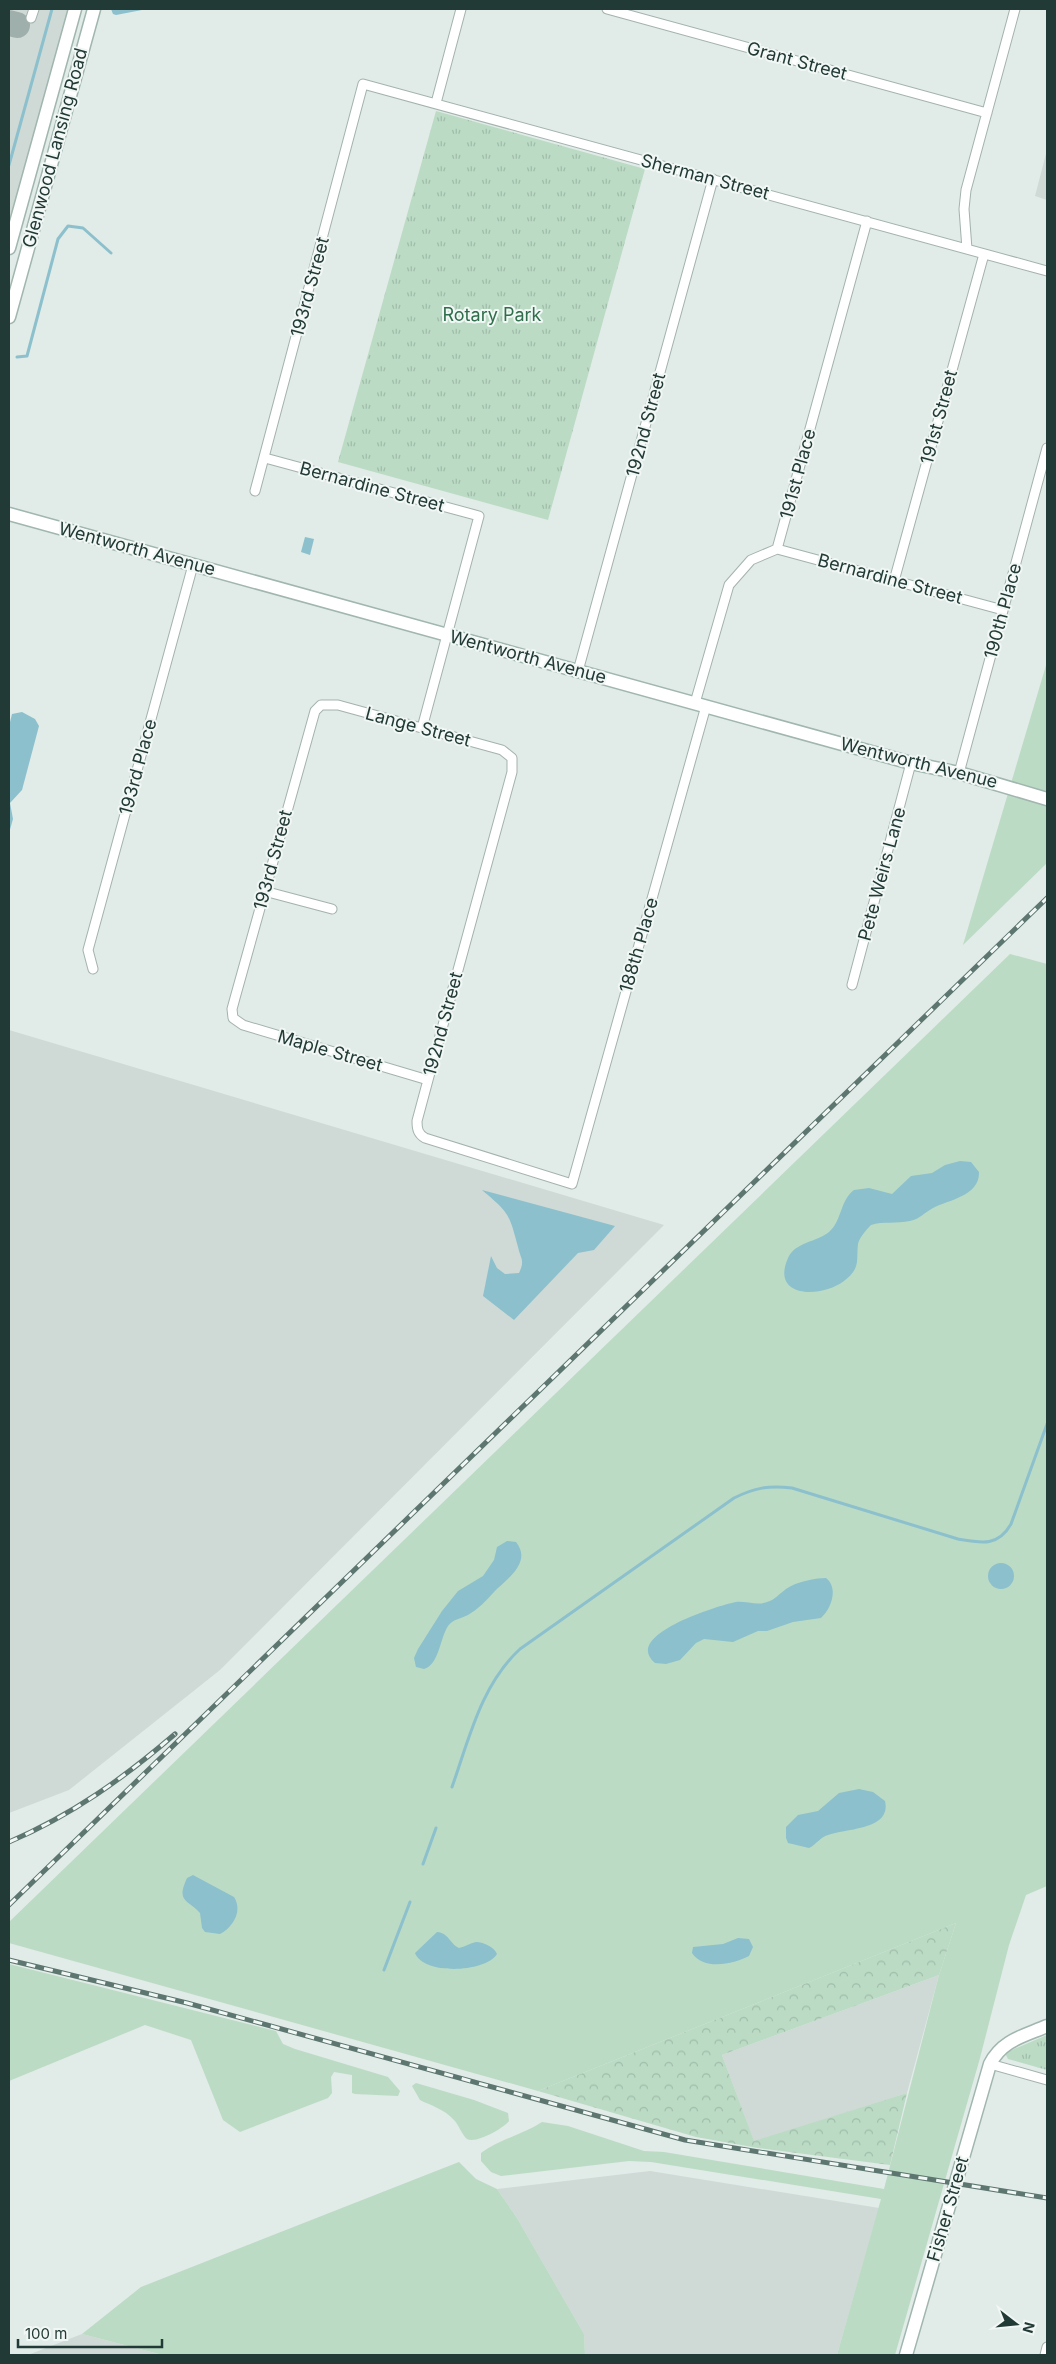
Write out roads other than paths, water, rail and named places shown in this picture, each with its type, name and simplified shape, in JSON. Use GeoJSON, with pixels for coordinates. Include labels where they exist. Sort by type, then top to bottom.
{"type":"FeatureCollection","features":[{"type":"Feature","properties":{"kind":"street","name":"Glenwood Lansing Road"},"geometry":{"type":"LineString","coordinates":[[9,248],[75,9]]}},
{"type":"Feature","properties":{"kind":"street","name":"Glenwood Lansing Road"},"geometry":{"type":"LineString","coordinates":[[9,317],[94,9]]}},
{"type":"Feature","properties":{"kind":"street"},"geometry":{"type":"LineString","coordinates":[[436,103],[461,9]]}},
{"type":"Feature","properties":{"kind":"street","name":"Grant Street"},"geometry":{"type":"LineString","coordinates":[[606,9],[987,113]]}},
{"type":"Feature","properties":{"kind":"street"},"geometry":{"type":"LineString","coordinates":[[967,249],[964,209],[966,190],[1016,9]]}},
{"type":"Feature","properties":{"kind":"street","name":"Sherman Street"},"geometry":{"type":"LineString","coordinates":[[364,84],[1047,271]]}},
{"type":"Feature","properties":{"kind":"street","name":"193rd Street"},"geometry":{"type":"LineString","coordinates":[[255,491],[364,84]]}},
{"type":"Feature","properties":{"kind":"street","name":"192nd Street"},"geometry":{"type":"LineString","coordinates":[[578,671],[713,179]]}},
{"type":"Feature","properties":{"kind":"street","name":"191st Place"},"geometry":{"type":"LineString","coordinates":[[777,549],[867,222]]}},
{"type":"Feature","properties":{"kind":"street","name":"191st Street"},"geometry":{"type":"LineString","coordinates":[[894,581],[984,254]]}},
{"type":"Feature","properties":{"kind":"street","name":"190th Place"},"geometry":{"type":"LineString","coordinates":[[959,773],[1047,448]]}},
{"type":"Feature","properties":{"kind":"street","name":"Bernardine Street"},"geometry":{"type":"LineString","coordinates":[[265,458],[479,516],[446,635]]}},
{"type":"Feature","properties":{"kind":"street","name":"Wentworth Avenue"},"geometry":{"type":"LineString","coordinates":[[9,514],[911,763],[959,773],[1047,799]]}},
{"type":"Feature","properties":{"kind":"street"},"geometry":{"type":"LineString","coordinates":[[701,705],[729,585],[751,560],[777,549]]}},
{"type":"Feature","properties":{"kind":"street","name":"Bernardine Street"},"geometry":{"type":"LineString","coordinates":[[777,549],[1004,610]]}},
{"type":"Feature","properties":{"kind":"street","name":"193rd Place"},"geometry":{"type":"LineString","coordinates":[[93,968],[88,950],[193,565]]}},
{"type":"Feature","properties":{"kind":"street"},"geometry":{"type":"LineString","coordinates":[[422,728],[446,635]]}},
{"type":"Feature","properties":{"kind":"street","name":"193rd Street"},"geometry":{"type":"LineString","coordinates":[[233,1018],[233,1004],[312,720],[315,710],[321,705]]}},
{"type":"Feature","properties":{"kind":"street","name":"Lange Street"},"geometry":{"type":"LineString","coordinates":[[321,705],[338,705],[502,750],[512,758]]}},
{"type":"Feature","properties":{"kind":"street","name":"188th Place"},"geometry":{"type":"LineString","coordinates":[[572,1184],[701,705]]}},
{"type":"Feature","properties":{"kind":"street","name":"192nd Street"},"geometry":{"type":"LineString","coordinates":[[512,758],[512,772],[417,1121],[418,1132],[421,1136],[572,1184]]}},
{"type":"Feature","properties":{"kind":"street","name":"Pete Weirs Lane"},"geometry":{"type":"LineString","coordinates":[[852,984],[911,763]]}},
{"type":"Feature","properties":{"kind":"street"},"geometry":{"type":"LineString","coordinates":[[264,891],[332,909]]}},
{"type":"Feature","properties":{"kind":"street","name":"Maple Street"},"geometry":{"type":"LineString","coordinates":[[233,1018],[243,1025],[428,1080]]}},
{"type":"Feature","properties":{"kind":"street"},"geometry":{"type":"LineString","coordinates":[[1047,2026],[1009,2042],[997,2050],[990,2064],[1047,2080]]}},
{"type":"Feature","properties":{"kind":"street","name":"Fisher Street"},"geometry":{"type":"LineString","coordinates":[[906,2355],[990,2064]]}},
{"type":"Feature","properties":{"kind":"street"},"geometry":{"type":"LineString","coordinates":[[1045,2355],[1047,2347]]}},
{"type":"Feature","properties":{"kind":"water"},"geometry":{"type":"Polygon","coordinates":[[[111,9],[147,9],[116,15],[113,14],[111,9]]]}},
{"type":"Feature","properties":{"kind":"water"},"geometry":{"type":"Polygon","coordinates":[[[305,537],[314,539],[310,555],[301,552],[305,537]]]}},
{"type":"Feature","properties":{"kind":"water"},"geometry":{"type":"Polygon","coordinates":[[[22,712],[35,719],[39,726],[22,790],[10,803],[13,819],[9,833],[9,726],[12,714],[22,712]]]}},
{"type":"Feature","properties":{"kind":"water"},"geometry":{"type":"Polygon","coordinates":[[[960,1161],[971,1162],[979,1172],[978,1180],[974,1187],[962,1196],[933,1208],[914,1220],[871,1225],[863,1234],[858,1244],[855,1268],[844,1281],[835,1287],[812,1292],[792,1288],[786,1281],[784,1271],[791,1253],[801,1245],[829,1232],[836,1222],[846,1199],[854,1190],[869,1188],[892,1194],[911,1176],[932,1173],[945,1165],[960,1161]]]}},
{"type":"Feature","properties":{"kind":"water"},"geometry":{"type":"Polygon","coordinates":[[[482,1190],[615,1226],[594,1250],[578,1253],[514,1320],[483,1296],[491,1256],[497,1268],[505,1274],[519,1273],[522,1262],[507,1214],[482,1190]]]}},
{"type":"Feature","properties":{"kind":"water"},"geometry":{"type":"Polygon","coordinates":[[[507,1541],[516,1542],[520,1550],[521,1557],[516,1570],[479,1607],[468,1615],[454,1620],[448,1626],[436,1657],[429,1666],[424,1669],[416,1667],[414,1658],[418,1649],[442,1611],[458,1591],[483,1576],[494,1560],[497,1547],[507,1541]]]}},
{"type":"Feature","properties":{"kind":"water"},"geometry":{"type":"Polygon","coordinates":[[[1001,1563],[1010,1567],[1014,1576],[1010,1585],[1001,1589],[992,1585],[988,1576],[992,1567],[1001,1563]]]}},
{"type":"Feature","properties":{"kind":"water"},"geometry":{"type":"Polygon","coordinates":[[[826,1578],[830,1582],[833,1593],[828,1609],[821,1618],[793,1622],[767,1631],[758,1631],[733,1642],[704,1639],[696,1643],[680,1660],[666,1664],[655,1663],[648,1652],[651,1642],[661,1632],[694,1615],[736,1602],[763,1603],[772,1600],[795,1584],[826,1578]]]}},
{"type":"Feature","properties":{"kind":"water"},"geometry":{"type":"Polygon","coordinates":[[[859,1789],[873,1792],[885,1801],[885,1810],[882,1818],[866,1826],[825,1836],[809,1848],[788,1843],[786,1827],[798,1815],[818,1811],[839,1793],[859,1789]]]}},
{"type":"Feature","properties":{"kind":"water"},"geometry":{"type":"Polygon","coordinates":[[[193,1875],[234,1897],[237,1902],[237,1913],[233,1923],[220,1934],[205,1932],[202,1928],[200,1913],[184,1899],[183,1892],[187,1878],[193,1875]]]}},
{"type":"Feature","properties":{"kind":"water"},"geometry":{"type":"Polygon","coordinates":[[[437,1932],[447,1936],[459,1948],[479,1942],[492,1948],[497,1954],[480,1965],[468,1968],[441,1968],[430,1965],[420,1960],[415,1953],[437,1932]]]}},
{"type":"Feature","properties":{"kind":"water"},"geometry":{"type":"Polygon","coordinates":[[[738,1938],[749,1939],[753,1947],[749,1956],[728,1963],[711,1964],[697,1959],[692,1953],[693,1947],[723,1944],[738,1938]]]}},
{"type":"Feature","properties":{"kind":"waterway"},"geometry":{"type":"LineString","coordinates":[[9,165],[52,9]]}},
{"type":"Feature","properties":{"kind":"waterway"},"geometry":{"type":"LineString","coordinates":[[17,357],[27,356],[58,239],[68,226],[83,228],[111,253]]}},
{"type":"Feature","properties":{"kind":"waterway"},"geometry":{"type":"LineString","coordinates":[[452,1787],[486,1696],[495,1679],[520,1649],[734,1498],[762,1488],[792,1488],[958,1539],[988,1542],[1000,1537],[1011,1524],[1047,1424]]}},
{"type":"Feature","properties":{"kind":"waterway"},"geometry":{"type":"LineString","coordinates":[[423,1864],[436,1828]]}},
{"type":"Feature","properties":{"kind":"waterway"},"geometry":{"type":"LineString","coordinates":[[384,1970],[410,1902]]}},
{"type":"Feature","properties":{"kind":"railway"},"geometry":{"type":"LineString","coordinates":[[9,1905],[1047,898]]}},
{"type":"Feature","properties":{"kind":"railway"},"geometry":{"type":"LineString","coordinates":[[9,1842],[76,1808],[136,1766],[175,1734]]}},
{"type":"Feature","properties":{"kind":"railway"},"geometry":{"type":"LineString","coordinates":[[9,1960],[187,2003],[685,2140],[1047,2198]]}},
{"type":"Feature","properties":{"kind":"park label","name":"Rotary Park"},"geometry":{"type":"Point","coordinates":[492,315]}}]}
